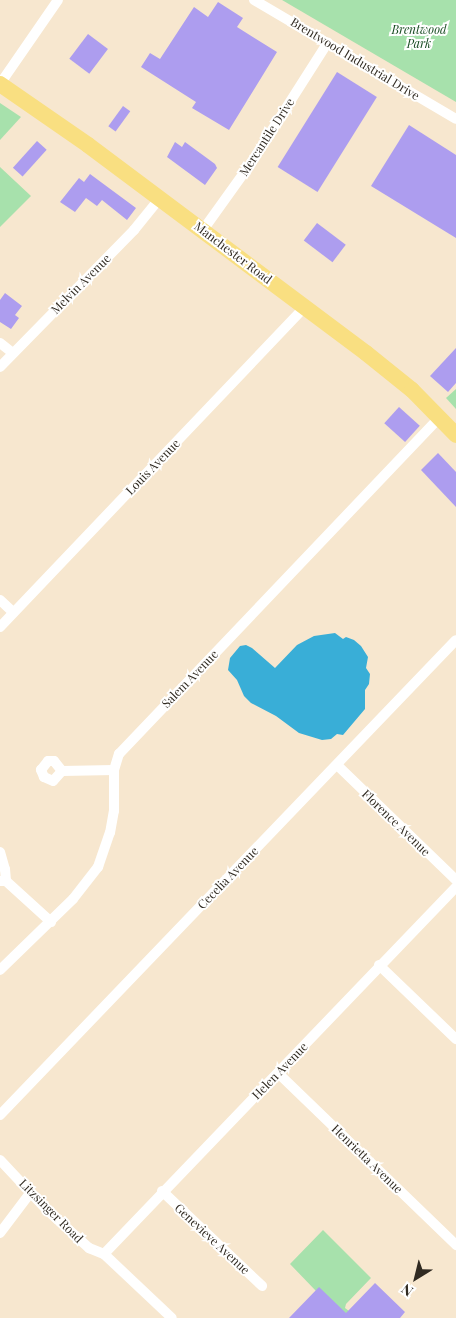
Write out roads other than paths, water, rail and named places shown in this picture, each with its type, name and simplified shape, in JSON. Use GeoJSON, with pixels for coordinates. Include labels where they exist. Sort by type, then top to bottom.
{"type":"FeatureCollection","features":[{"type":"Feature","properties":{"kind":"main road","name":"Manchester Road"},"geometry":{"type":"LineString","coordinates":[[0,84],[78,137],[391,372],[440,417],[456,435]]}},
{"type":"Feature","properties":{"kind":"street"},"geometry":{"type":"LineString","coordinates":[[0,84],[58,0]]}},
{"type":"Feature","properties":{"kind":"street","name":"Brentwood Industrial Drive"},"geometry":{"type":"LineString","coordinates":[[254,0],[456,119]]}},
{"type":"Feature","properties":{"kind":"street","name":"Mercantile Drive"},"geometry":{"type":"LineString","coordinates":[[203,230],[250,163],[328,42]]}},
{"type":"Feature","properties":{"kind":"street","name":"Melvin Avenue"},"geometry":{"type":"LineString","coordinates":[[0,367],[134,230],[160,198]]}},
{"type":"Feature","properties":{"kind":"street","name":"Louis Avenue"},"geometry":{"type":"LineString","coordinates":[[0,627],[261,355],[304,307]]}},
{"type":"Feature","properties":{"kind":"street"},"geometry":{"type":"LineString","coordinates":[[0,343],[13,353]]}},
{"type":"Feature","properties":{"kind":"street","name":"Salem Avenue"},"geometry":{"type":"LineString","coordinates":[[0,970],[51,922],[90,881],[104,852],[114,811],[114,770],[119,754],[440,417]]}},
{"type":"Feature","properties":{"kind":"street"},"geometry":{"type":"LineString","coordinates":[[0,600],[13,612]]}},
{"type":"Feature","properties":{"kind":"street","name":"Cecelia Avenue"},"geometry":{"type":"LineString","coordinates":[[0,1114],[456,640]]}},
{"type":"Feature","properties":{"kind":"street","name":"Florence Avenue"},"geometry":{"type":"LineString","coordinates":[[337,765],[456,880]]}},
{"type":"Feature","properties":{"kind":"street"},"geometry":{"type":"LineString","coordinates":[[62,771],[114,770]]}},
{"type":"Feature","properties":{"kind":"street"},"geometry":{"type":"LineString","coordinates":[[0,852],[5,869],[3,881],[51,922]]}},
{"type":"Feature","properties":{"kind":"street","name":"Helen Avenue"},"geometry":{"type":"LineString","coordinates":[[104,1254],[379,965],[456,887]]}},
{"type":"Feature","properties":{"kind":"street"},"geometry":{"type":"LineString","coordinates":[[379,965],[456,1038]]}},
{"type":"Feature","properties":{"kind":"street","name":"Henrietta Avenue"},"geometry":{"type":"LineString","coordinates":[[278,1073],[456,1245]]}},
{"type":"Feature","properties":{"kind":"street","name":"Litzsinger Road"},"geometry":{"type":"LineString","coordinates":[[0,1160],[47,1210],[89,1248],[104,1254],[172,1318]]}},
{"type":"Feature","properties":{"kind":"street"},"geometry":{"type":"LineString","coordinates":[[0,1233],[31,1192]]}},
{"type":"Feature","properties":{"kind":"street","name":"Genevieve Avenue"},"geometry":{"type":"LineString","coordinates":[[162,1192],[262,1286]]}},
{"type":"Feature","properties":{"kind":"water"},"geometry":{"type":"Polygon","coordinates":[[[335,633],[343,639],[346,637],[354,640],[361,646],[368,657],[366,668],[370,674],[369,684],[365,690],[365,709],[343,735],[337,734],[331,739],[322,740],[299,733],[276,716],[251,703],[244,696],[237,680],[228,670],[230,658],[240,646],[246,645],[252,648],[275,668],[297,645],[314,636],[335,633]]]}},
{"type":"Feature","properties":{"kind":"park label","name":"Brentwood Park"},"geometry":{"type":"Point","coordinates":[419,37]}}]}
